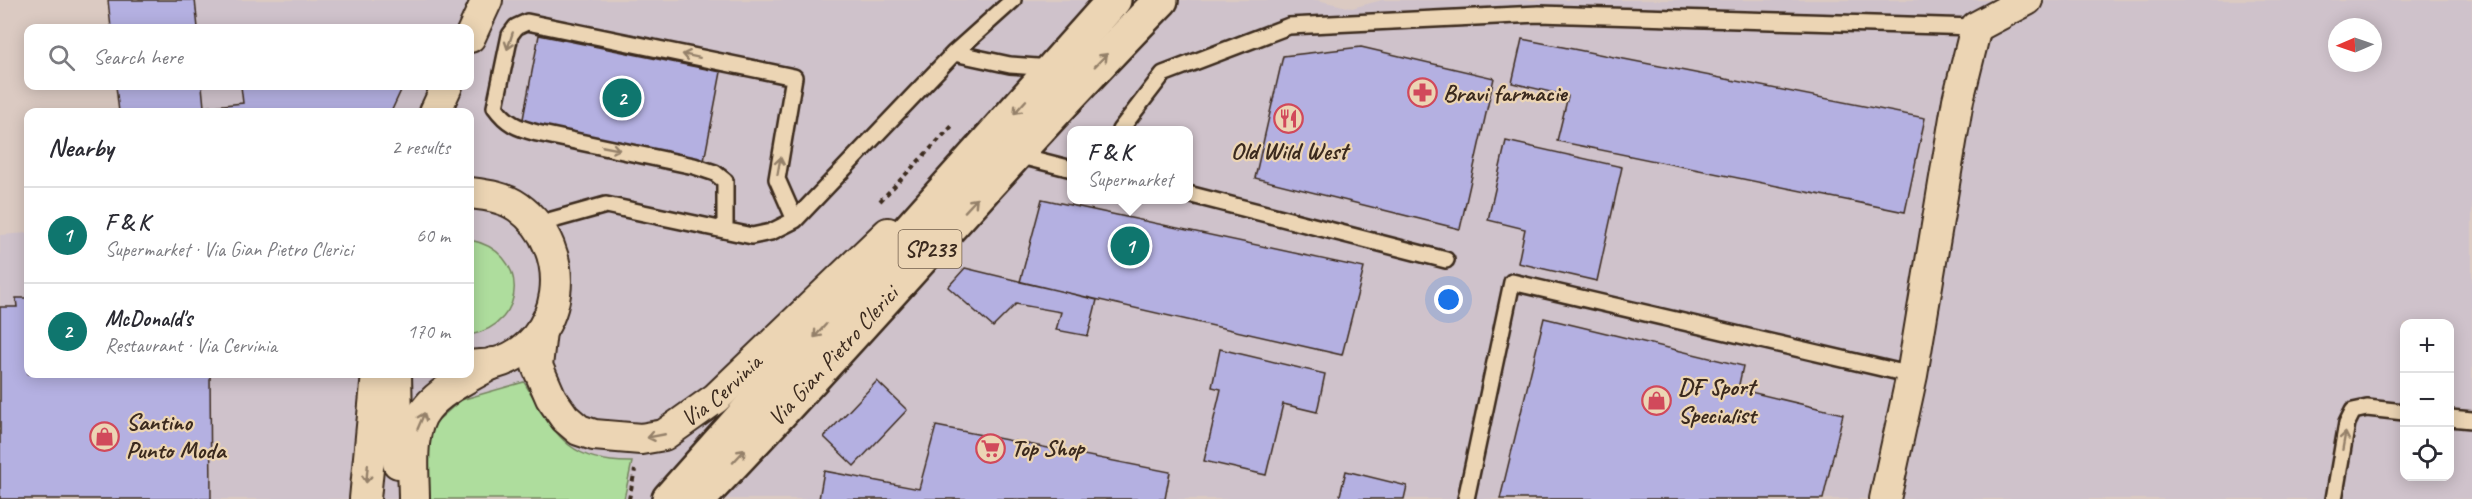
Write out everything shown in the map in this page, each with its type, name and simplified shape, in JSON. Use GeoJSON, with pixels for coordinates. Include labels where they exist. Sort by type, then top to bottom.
{"type":"FeatureCollection","features":[{"type":"Feature","properties":{"kind":"main road","name":"Via Gian Pietro Clerici"},"geometry":{"type":"LineString","coordinates":[[669,499],[1114,0]]}},
{"type":"Feature","properties":{"kind":"main road","name":"Via Gian Pietro Clerici"},"geometry":{"type":"LineString","coordinates":[[699,499],[1017,155],[1093,69],[1161,0]]}},
{"type":"Feature","properties":{"kind":"street"},"geometry":{"type":"LineString","coordinates":[[474,28],[487,0]]}},
{"type":"Feature","properties":{"kind":"street"},"geometry":{"type":"LineString","coordinates":[[1885,499],[1912,375],[1958,100],[1976,27],[2027,0]]}},
{"type":"Feature","properties":{"kind":"street"},"geometry":{"type":"LineString","coordinates":[[437,108],[447,90]]}},
{"type":"Feature","properties":{"kind":"street"},"geometry":{"type":"LineString","coordinates":[[449,90],[449,108]]}},
{"type":"Feature","properties":{"kind":"street"},"geometry":{"type":"LineString","coordinates":[[476,188],[517,205],[538,224],[552,248],[558,276],[554,305],[540,331],[519,351],[481,364]]}},
{"type":"Feature","properties":{"kind":"street","name":"Via Cervinia"},"geometry":{"type":"LineString","coordinates":[[540,331],[537,366],[551,398],[565,418],[579,430],[594,435],[641,439],[664,435],[716,398],[901,221],[924,214]]}},
{"type":"Feature","properties":{"kind":"street"},"geometry":{"type":"LineString","coordinates":[[365,499],[377,378]]}},
{"type":"Feature","properties":{"kind":"street"},"geometry":{"type":"LineString","coordinates":[[396,378],[399,499]]}},
{"type":"Feature","properties":{"kind":"street"},"geometry":{"type":"LineString","coordinates":[[414,499],[416,432],[426,408],[464,378]]}},
{"type":"Feature","properties":{"kind":"lane"},"geometry":{"type":"LineString","coordinates":[[538,224],[606,205],[752,236],[771,232],[795,220],[954,53],[1013,0]]}},
{"type":"Feature","properties":{"kind":"lane"},"geometry":{"type":"LineString","coordinates":[[1123,126],[1163,74],[1289,27],[1539,14],[1976,27]]}},
{"type":"Feature","properties":{"kind":"lane"},"geometry":{"type":"LineString","coordinates":[[725,231],[725,181],[715,173],[694,166],[537,133],[513,126],[504,119],[495,107],[510,35],[516,27],[527,22],[794,78],[777,179],[795,220]]}},
{"type":"Feature","properties":{"kind":"lane"},"geometry":{"type":"LineString","coordinates":[[954,53],[1010,65],[1054,68]]}},
{"type":"Feature","properties":{"kind":"lane"},"geometry":{"type":"LineString","coordinates":[[1017,155],[1067,168]]}},
{"type":"Feature","properties":{"kind":"lane"},"geometry":{"type":"LineString","coordinates":[[1193,195],[1446,260]]}},
{"type":"Feature","properties":{"kind":"lane"},"geometry":{"type":"LineString","coordinates":[[1466,499],[1512,282],[1912,375]]}},
{"type":"Feature","properties":{"kind":"lane"},"geometry":{"type":"LineString","coordinates":[[2334,499],[2347,423],[2353,411],[2367,408],[2400,412]]}},
{"type":"Feature","properties":{"kind":"lane"},"geometry":{"type":"LineString","coordinates":[[2454,418],[2472,420]]}},
{"type":"Feature","properties":{"kind":"path"},"geometry":{"type":"LineString","coordinates":[[629,499],[637,461]]}},
{"type":"Feature","properties":{"kind":"shaded area"},"geometry":{"type":"Polygon","coordinates":[[[108,0],[1317,0],[1352,8],[1382,0],[2472,0],[2472,499],[0,499],[0,235],[24,233],[24,378],[474,378],[474,108],[119,108],[116,90],[474,90],[474,24],[111,24],[108,0]]]}},
{"type":"Feature","properties":{"kind":"green space"},"geometry":{"type":"Polygon","coordinates":[[[474,241],[489,247],[503,258],[511,272],[514,288],[511,303],[503,317],[489,328],[474,334],[474,241]]]}},
{"type":"Feature","properties":{"kind":"green space"},"geometry":{"type":"Polygon","coordinates":[[[524,382],[554,429],[576,450],[591,457],[609,461],[632,462],[624,499],[428,499],[429,428],[461,400],[524,382]]]}},
{"type":"Feature","properties":{"kind":"building"},"geometry":{"type":"Polygon","coordinates":[[[108,0],[195,0],[198,24],[111,24],[108,0]]]}},
{"type":"Feature","properties":{"kind":"building"},"geometry":{"type":"Polygon","coordinates":[[[539,35],[721,72],[704,161],[522,124],[539,35]]]}},
{"type":"Feature","properties":{"kind":"building"},"geometry":{"type":"Polygon","coordinates":[[[1522,39],[1925,118],[1905,212],[1557,141],[1568,96],[1512,83],[1522,39]]]}},
{"type":"Feature","properties":{"kind":"building"},"geometry":{"type":"Polygon","coordinates":[[[1361,47],[1494,78],[1460,229],[1255,178],[1283,56],[1361,47]]]}},
{"type":"Feature","properties":{"kind":"building"},"geometry":{"type":"Polygon","coordinates":[[[116,90],[202,90],[204,107],[243,103],[241,90],[401,90],[393,108],[119,108],[116,90]]]}},
{"type":"Feature","properties":{"kind":"building"},"geometry":{"type":"Polygon","coordinates":[[[1506,141],[1622,167],[1597,281],[1518,263],[1525,229],[1488,220],[1506,141]]]}},
{"type":"Feature","properties":{"kind":"building"},"geometry":{"type":"Polygon","coordinates":[[[1042,199],[1364,268],[1342,355],[1020,282],[1042,199]]]}},
{"type":"Feature","properties":{"kind":"building"},"geometry":{"type":"Polygon","coordinates":[[[965,268],[1097,300],[1088,336],[1056,330],[1061,312],[1016,304],[993,327],[948,287],[965,268]]]}},
{"type":"Feature","properties":{"kind":"building","name":"Santino Punto Moda"},"geometry":{"type":"Polygon","coordinates":[[[16,298],[24,298],[24,378],[210,378],[211,499],[0,499],[0,307],[17,307],[16,298]]]}},
{"type":"Feature","properties":{"kind":"building","name":"DF Sport Specialist"},"geometry":{"type":"Polygon","coordinates":[[[1544,318],[1743,366],[1738,389],[1843,414],[1823,499],[1500,499],[1544,318]]]}},
{"type":"Feature","properties":{"kind":"building"},"geometry":{"type":"Polygon","coordinates":[[[1220,349],[1325,374],[1317,412],[1283,404],[1266,475],[1204,461],[1221,389],[1212,387],[1220,349]]]}},
{"type":"Feature","properties":{"kind":"building"},"geometry":{"type":"Polygon","coordinates":[[[877,381],[907,410],[854,466],[824,437],[877,381]]]}},
{"type":"Feature","properties":{"kind":"building","name":"Top Shop"},"geometry":{"type":"Polygon","coordinates":[[[936,426],[1170,472],[1165,499],[819,499],[824,471],[919,489],[936,426]]]}},
{"type":"Feature","properties":{"kind":"building"},"geometry":{"type":"Polygon","coordinates":[[[1346,471],[1407,486],[1404,499],[1339,499],[1346,471]]]}},
{"type":"Feature","properties":{"kind":"place","name":"Bravi farmacie"},"geometry":{"type":"Point","coordinates":[1422,93]}},
{"type":"Feature","properties":{"kind":"place","name":"McDonald's"},"geometry":{"type":"Point","coordinates":[622,98]}},
{"type":"Feature","properties":{"kind":"place","name":"Old Wild West"},"geometry":{"type":"Point","coordinates":[1289,118]}},
{"type":"Feature","properties":{"kind":"place","name":"F & K"},"geometry":{"type":"Point","coordinates":[1130,246]}},
{"type":"Feature","properties":{"kind":"place","name":"DF Sport Specialist"},"geometry":{"type":"Point","coordinates":[1657,401]}},
{"type":"Feature","properties":{"kind":"place","name":"Santino Punto Moda"},"geometry":{"type":"Point","coordinates":[105,436]}},
{"type":"Feature","properties":{"kind":"place","name":"Top Shop"},"geometry":{"type":"Point","coordinates":[990,448]}}]}
